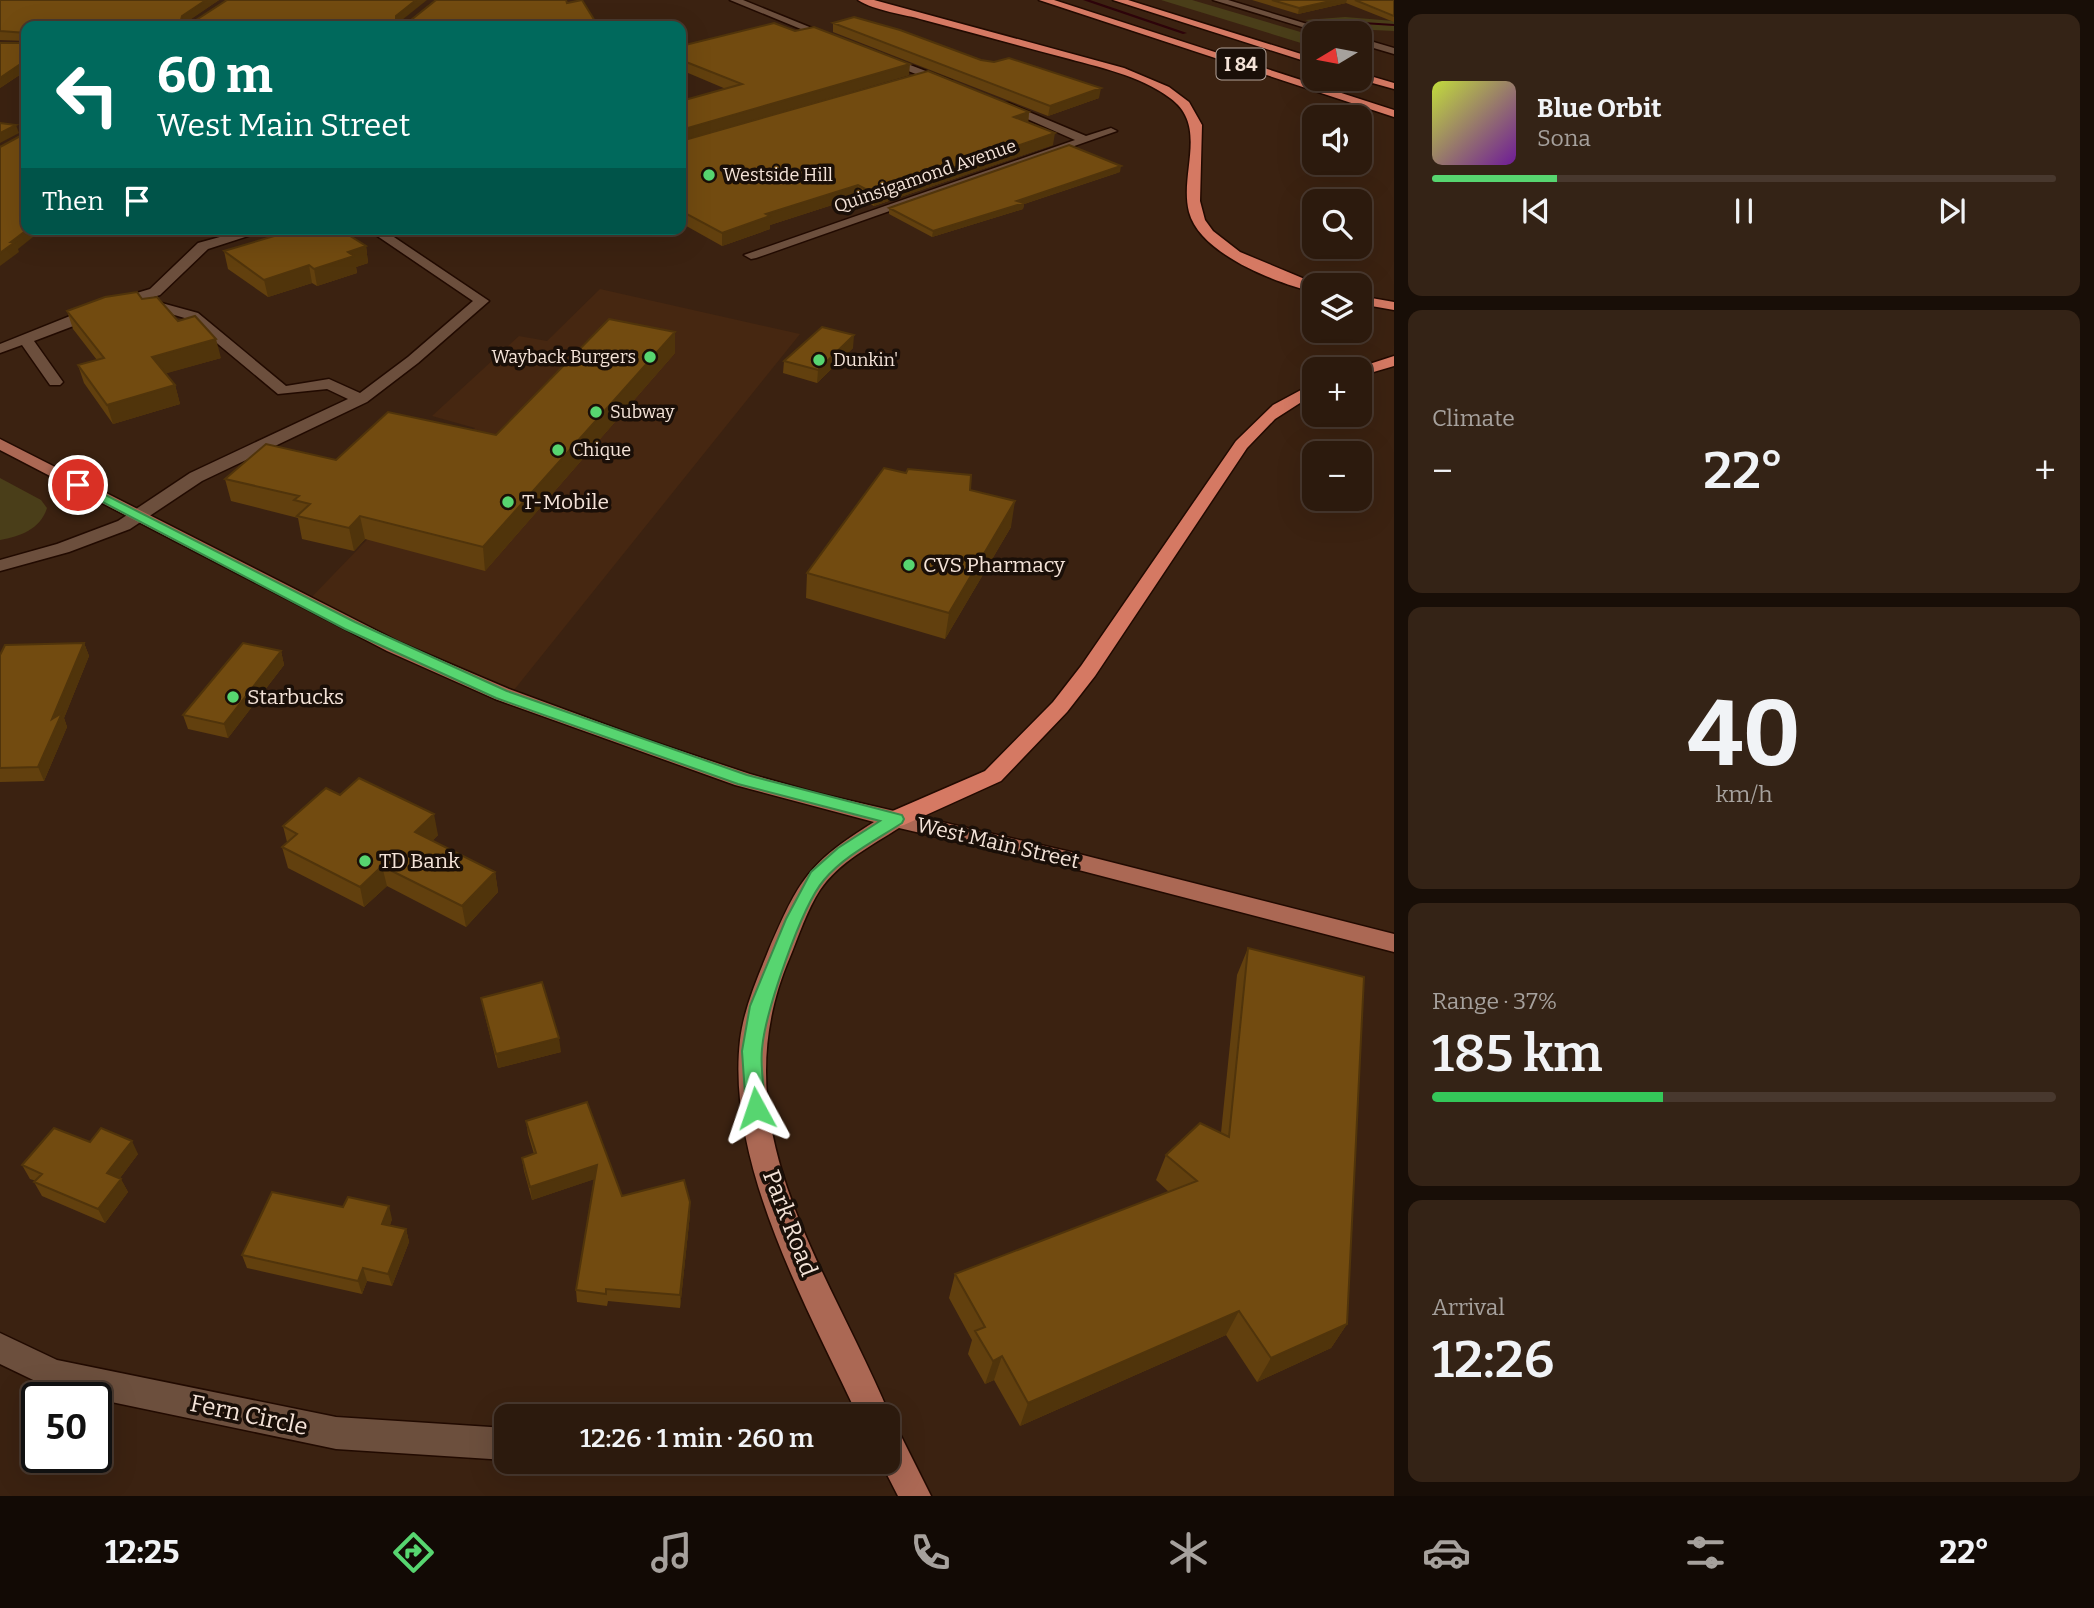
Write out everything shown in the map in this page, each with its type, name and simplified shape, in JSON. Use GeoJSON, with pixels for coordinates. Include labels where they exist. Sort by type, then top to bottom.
{"type":"FeatureCollection","features":[{"type":"Feature","properties":{"kind":"highway"},"geometry":{"type":"LineString","coordinates":[[863,0],[1108,66],[1142,78],[1166,91],[1185,105],[1196,127],[1194,206],[1198,220],[1210,235],[1243,258],[1302,283]]}},
{"type":"Feature","properties":{"kind":"highway","name":"I 84"},"geometry":{"type":"LineString","coordinates":[[1044,0],[1394,114]]}},
{"type":"Feature","properties":{"kind":"highway","name":"I 84"},"geometry":{"type":"LineString","coordinates":[[1118,0],[1302,58]]}},
{"type":"Feature","properties":{"kind":"highway"},"geometry":{"type":"LineString","coordinates":[[1087,14],[1394,122]]}},
{"type":"Feature","properties":{"kind":"highway"},"geometry":{"type":"LineString","coordinates":[[1372,78],[1394,84]]}},
{"type":"Feature","properties":{"kind":"highway"},"geometry":{"type":"LineString","coordinates":[[1372,302],[1394,306]]}},
{"type":"Feature","properties":{"kind":"highway"},"geometry":{"type":"LineString","coordinates":[[1372,368],[1394,361]]}},
{"type":"Feature","properties":{"kind":"highway"},"geometry":{"type":"LineString","coordinates":[[896,819],[993,776],[1030,740],[1088,671],[1252,430],[1273,411],[1302,395]]}},
{"type":"Feature","properties":{"kind":"main road","name":"West Main Street"},"geometry":{"type":"LineString","coordinates":[[0,444],[350,626],[502,694],[743,780],[1394,943]]}},
{"type":"Feature","properties":{"kind":"main road","name":"Park Road"},"geometry":{"type":"LineString","coordinates":[[869,1404],[781,1211],[758,1127],[752,1051],[760,1006],[775,964],[817,876],[844,852],[896,819]]}},
{"type":"Feature","properties":{"kind":"main road"},"geometry":{"type":"LineString","coordinates":[[900,1467],[915,1496]]}},
{"type":"Feature","properties":{"kind":"street"},"geometry":{"type":"LineString","coordinates":[[735,0],[851,45]]}},
{"type":"Feature","properties":{"kind":"street"},"geometry":{"type":"LineString","coordinates":[[1218,0],[1302,24]]}},
{"type":"Feature","properties":{"kind":"street"},"geometry":{"type":"LineString","coordinates":[[760,27],[786,20]]}},
{"type":"Feature","properties":{"kind":"street"},"geometry":{"type":"LineString","coordinates":[[1372,45],[1394,51]]}},
{"type":"Feature","properties":{"kind":"street"},"geometry":{"type":"LineString","coordinates":[[876,55],[964,89]]}},
{"type":"Feature","properties":{"kind":"street"},"geometry":{"type":"LineString","coordinates":[[902,83],[928,75]]}},
{"type":"Feature","properties":{"kind":"street"},"geometry":{"type":"LineString","coordinates":[[988,99],[1083,139]]}},
{"type":"Feature","properties":{"kind":"street","name":"Quinsigamond Avenue"},"geometry":{"type":"LineString","coordinates":[[751,255],[1111,131]]}},
{"type":"Feature","properties":{"kind":"street"},"geometry":{"type":"LineString","coordinates":[[0,349],[155,292],[203,246],[242,235]]}},
{"type":"Feature","properties":{"kind":"street"},"geometry":{"type":"LineString","coordinates":[[0,566],[84,540],[139,516],[196,477],[360,399],[413,360],[482,301],[382,235]]}},
{"type":"Feature","properties":{"kind":"street"},"geometry":{"type":"LineString","coordinates":[[132,299],[193,316],[284,391],[329,384],[360,399]]}},
{"type":"Feature","properties":{"kind":"street"},"geometry":{"type":"LineString","coordinates":[[24,340],[55,382]]}},
{"type":"Feature","properties":{"kind":"street","name":"Fern Circle"},"geometry":{"type":"LineString","coordinates":[[0,1348],[54,1375],[336,1433],[494,1443]]}},
{"type":"Feature","properties":{"kind":"shaded area"},"geometry":{"type":"Polygon","coordinates":[[[1161,0],[1192,0],[1302,32],[1302,43],[1161,0]]]}},
{"type":"Feature","properties":{"kind":"shaded area"},"geometry":{"type":"Polygon","coordinates":[[[1345,17],[1394,21],[1394,31],[1372,30],[1372,21],[1305,20],[1345,17]]]}},
{"type":"Feature","properties":{"kind":"shaded area"},"geometry":{"type":"Polygon","coordinates":[[[600,289],[800,334],[510,695],[304,605],[475,428],[432,416],[519,336],[547,341],[600,289]]]}},
{"type":"Feature","properties":{"kind":"shaded area"},"geometry":{"type":"Polygon","coordinates":[[[0,478],[41,500],[47,508],[40,522],[34,527],[22,534],[0,540],[0,478]]]}},
{"type":"Feature","properties":{"kind":"building"},"geometry":{"type":"Polygon","coordinates":[[[0,0],[206,0],[182,16],[181,20],[196,20],[227,0],[416,0],[396,16],[396,20],[411,20],[436,0],[566,0],[567,3],[582,0],[595,21],[21,21],[21,33],[0,31],[0,0]]]}},
{"type":"Feature","properties":{"kind":"building"},"geometry":{"type":"Polygon","coordinates":[[[1272,0],[1335,0],[1299,8],[1272,0]]]}},
{"type":"Feature","properties":{"kind":"building"},"geometry":{"type":"Polygon","coordinates":[[[1355,0],[1394,0],[1394,16],[1355,0]]]}},
{"type":"Feature","properties":{"kind":"building"},"geometry":{"type":"Polygon","coordinates":[[[854,17],[900,30],[981,60],[994,62],[1009,58],[1101,88],[1050,106],[833,23],[854,17]]]}},
{"type":"Feature","properties":{"kind":"building"},"geometry":{"type":"Polygon","coordinates":[[[774,23],[795,31],[814,27],[910,64],[686,129],[686,100],[742,84],[686,62],[686,45],[774,23]]]}},
{"type":"Feature","properties":{"kind":"building"},"geometry":{"type":"Polygon","coordinates":[[[0,43],[21,43],[21,65],[0,78],[0,43]]]}},
{"type":"Feature","properties":{"kind":"building"},"geometry":{"type":"Polygon","coordinates":[[[928,71],[1029,112],[1014,117],[1055,133],[875,194],[858,185],[766,214],[770,216],[722,233],[686,214],[686,140],[928,71]]]}},
{"type":"Feature","properties":{"kind":"building"},"geometry":{"type":"Polygon","coordinates":[[[0,123],[16,125],[0,133],[0,123]]]}},
{"type":"Feature","properties":{"kind":"building"},"geometry":{"type":"Polygon","coordinates":[[[21,136],[21,234],[0,253],[0,147],[21,136]]]}},
{"type":"Feature","properties":{"kind":"building"},"geometry":{"type":"Polygon","coordinates":[[[1069,145],[1121,166],[1017,201],[1024,203],[933,231],[889,208],[1069,145]]]}},
{"type":"Feature","properties":{"kind":"building"},"geometry":{"type":"Polygon","coordinates":[[[278,235],[349,235],[366,246],[348,252],[354,256],[314,269],[309,265],[264,280],[224,251],[278,235]]]}},
{"type":"Feature","properties":{"kind":"building"},"geometry":{"type":"Polygon","coordinates":[[[137,292],[142,299],[157,297],[178,321],[195,316],[216,339],[152,357],[175,385],[107,405],[78,365],[104,358],[67,311],[105,297],[137,292]]]}},
{"type":"Feature","properties":{"kind":"building"},"geometry":{"type":"Polygon","coordinates":[[[609,319],[675,332],[483,547],[360,516],[349,528],[297,516],[310,504],[294,500],[299,496],[225,479],[266,444],[336,460],[388,412],[496,435],[609,319]]]}},
{"type":"Feature","properties":{"kind":"building"},"geometry":{"type":"Polygon","coordinates":[[[822,327],[854,335],[818,370],[784,361],[822,327]]]}},
{"type":"Feature","properties":{"kind":"building","name":"CVS Pharmacy"},"geometry":{"type":"Polygon","coordinates":[[[884,468],[906,473],[908,469],[971,475],[970,490],[1015,501],[949,613],[807,573],[884,468]]]}},
{"type":"Feature","properties":{"kind":"building"},"geometry":{"type":"Polygon","coordinates":[[[84,643],[52,719],[62,713],[38,767],[0,768],[0,655],[5,645],[84,643]]]}},
{"type":"Feature","properties":{"kind":"building"},"geometry":{"type":"Polygon","coordinates":[[[243,643],[281,651],[224,724],[183,715],[243,643]]]}},
{"type":"Feature","properties":{"kind":"building","name":"TD Bank"},"geometry":{"type":"Polygon","coordinates":[[[359,778],[434,814],[415,832],[495,872],[462,906],[382,866],[360,887],[282,847],[297,834],[283,826],[326,788],[340,795],[359,778]]]}},
{"type":"Feature","properties":{"kind":"building"},"geometry":{"type":"Polygon","coordinates":[[[1248,948],[1364,977],[1347,1324],[1271,1358],[1239,1311],[1028,1403],[1002,1356],[993,1361],[975,1331],[985,1327],[955,1274],[1197,1181],[1166,1155],[1200,1123],[1229,1137],[1248,948]]]}},
{"type":"Feature","properties":{"kind":"building"},"geometry":{"type":"Polygon","coordinates":[[[542,982],[559,1038],[496,1054],[481,998],[542,982]]]}},
{"type":"Feature","properties":{"kind":"building"},"geometry":{"type":"Polygon","coordinates":[[[587,1102],[622,1196],[684,1180],[690,1202],[680,1295],[606,1289],[606,1294],[576,1290],[597,1165],[530,1187],[522,1158],[536,1153],[526,1121],[587,1102]]]}},
{"type":"Feature","properties":{"kind":"building"},"geometry":{"type":"Polygon","coordinates":[[[54,1128],[90,1142],[101,1128],[132,1141],[107,1173],[121,1179],[98,1209],[34,1182],[42,1174],[22,1165],[54,1128]]]}},
{"type":"Feature","properties":{"kind":"building"},"geometry":{"type":"Polygon","coordinates":[[[272,1192],[343,1207],[348,1197],[389,1206],[382,1224],[406,1229],[388,1274],[363,1268],[358,1281],[242,1255],[272,1192]]]}},
{"type":"Feature","properties":{"kind":"waterway"},"geometry":{"type":"LineString","coordinates":[[1085,0],[1185,33]]}},
{"type":"Feature","properties":{"kind":"waterway"},"geometry":{"type":"LineString","coordinates":[[1372,24],[1394,25]]}},
{"type":"Feature","properties":{"kind":"place","name":"Westside Hill"},"geometry":{"type":"Point","coordinates":[709,175]}},
{"type":"Feature","properties":{"kind":"place","name":"Wayback Burgers"},"geometry":{"type":"Point","coordinates":[650,357]}},
{"type":"Feature","properties":{"kind":"place","name":"Dunkin'"},"geometry":{"type":"Point","coordinates":[819,360]}},
{"type":"Feature","properties":{"kind":"place","name":"Subway"},"geometry":{"type":"Point","coordinates":[596,412]}},
{"type":"Feature","properties":{"kind":"place","name":"Chique"},"geometry":{"type":"Point","coordinates":[558,450]}},
{"type":"Feature","properties":{"kind":"place","name":"T-Mobile"},"geometry":{"type":"Point","coordinates":[508,502]}},
{"type":"Feature","properties":{"kind":"place","name":"CVS Pharmacy"},"geometry":{"type":"Point","coordinates":[909,565]}},
{"type":"Feature","properties":{"kind":"place","name":"Starbucks"},"geometry":{"type":"Point","coordinates":[233,697]}},
{"type":"Feature","properties":{"kind":"place","name":"TD Bank"},"geometry":{"type":"Point","coordinates":[365,861]}},
{"type":"Feature","properties":{"kind":"route"},"geometry":{"type":"LineString","coordinates":[[78,485],[350,626],[502,694],[771,789],[896,819],[844,852],[817,876],[795,919],[760,1006],[752,1051],[756,1108]]}}]}
